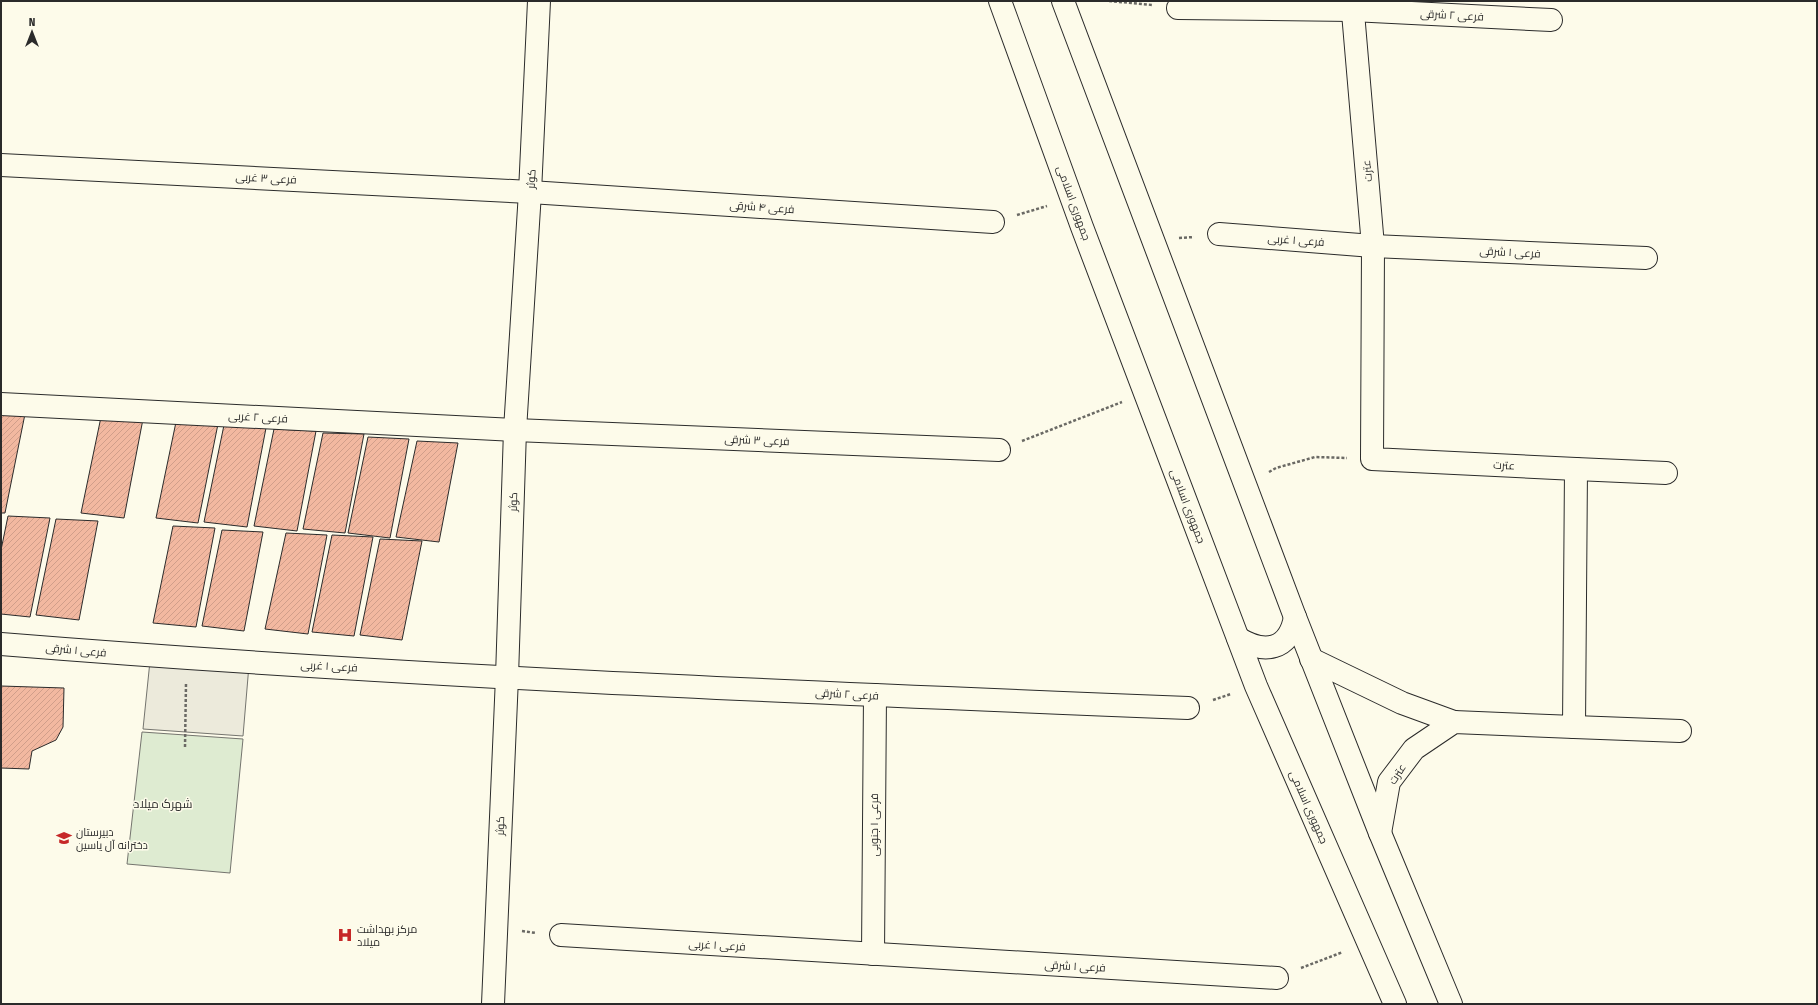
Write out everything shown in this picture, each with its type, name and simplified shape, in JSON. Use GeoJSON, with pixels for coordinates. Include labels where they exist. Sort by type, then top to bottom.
{"type":"FeatureCollection","features":[{"type":"Feature","properties":{"kind":"street","name":"کوثر"},"geometry":{"type":"LineString","coordinates":[[493,1004],[507,677],[515,430],[530,192],[539,1]]}},
{"type":"Feature","properties":{"kind":"street","name":"جمهوری اسلامی"},"geometry":{"type":"LineString","coordinates":[[1000,1],[1072,199],[1256,686],[1395,1004]]}},
{"type":"Feature","properties":{"kind":"street"},"geometry":{"type":"LineString","coordinates":[[1063,1],[1311,659],[1380,833],[1451,1004]]}},
{"type":"Feature","properties":{"kind":"street"},"geometry":{"type":"LineString","coordinates":[[1178,8],[1352,5]]}},
{"type":"Feature","properties":{"kind":"street","name":"فرعی ۲ شرقی"},"geometry":{"type":"LineString","coordinates":[[1352,5],[1551,20]]}},
{"type":"Feature","properties":{"kind":"street","name":"عترت"},"geometry":{"type":"LineString","coordinates":[[1352,5],[1373,246],[1372,459],[1666,474]]}},
{"type":"Feature","properties":{"kind":"street","name":"فرعی ۳ غربی"},"geometry":{"type":"LineString","coordinates":[[1,165],[530,192]]}},
{"type":"Feature","properties":{"kind":"street","name":"فرعی ۴ شرقی"},"geometry":{"type":"LineString","coordinates":[[530,192],[993,222]]}},
{"type":"Feature","properties":{"kind":"street","name":"فرعی ۱ غربی"},"geometry":{"type":"LineString","coordinates":[[1219,234],[1373,246]]}},
{"type":"Feature","properties":{"kind":"street","name":"فرعی ۱ شرقی"},"geometry":{"type":"LineString","coordinates":[[1373,246],[1646,258]]}},
{"type":"Feature","properties":{"kind":"street","name":"فرعی ۲ غربی"},"geometry":{"type":"LineString","coordinates":[[1,404],[515,430]]}},
{"type":"Feature","properties":{"kind":"street","name":"فرعی ۳ شرقی"},"geometry":{"type":"LineString","coordinates":[[515,430],[999,450]]}},
{"type":"Feature","properties":{"kind":"street"},"geometry":{"type":"LineString","coordinates":[[1574,727],[1576,469]]}},
{"type":"Feature","properties":{"kind":"street"},"geometry":{"type":"LineString","coordinates":[[1238,638],[1254,646],[1271,647],[1286,639],[1291,632],[1295,617]]}},
{"type":"Feature","properties":{"kind":"street","name":"فرعی ۱ شرقی"},"geometry":{"type":"LineString","coordinates":[[1,644],[151,656]]}},
{"type":"Feature","properties":{"kind":"street"},"geometry":{"type":"LineString","coordinates":[[1256,686],[1263,665],[1270,657],[1280,653],[1290,652],[1301,654],[1402,703],[1454,722],[1680,731]]}},
{"type":"Feature","properties":{"kind":"street","name":"فرعی ۱ غربی"},"geometry":{"type":"LineString","coordinates":[[151,656],[507,677]]}},
{"type":"Feature","properties":{"kind":"street","name":"فرعی ۲ شرقی"},"geometry":{"type":"LineString","coordinates":[[507,677],[875,695],[1188,708]]}},
{"type":"Feature","properties":{"kind":"street","name":"فرعی ۱ جنوبی"},"geometry":{"type":"LineString","coordinates":[[874,954],[875,695]]}},
{"type":"Feature","properties":{"kind":"street","name":"عترت"},"geometry":{"type":"LineString","coordinates":[[1380,833],[1390,782],[1414,749],[1454,722]]}},
{"type":"Feature","properties":{"kind":"street","name":"فرعی ۱ غربی"},"geometry":{"type":"LineString","coordinates":[[561,935],[874,954]]}},
{"type":"Feature","properties":{"kind":"street","name":"فرعی ۱ شرقی"},"geometry":{"type":"LineString","coordinates":[[874,954],[1277,978]]}},
{"type":"Feature","properties":{"kind":"path"},"geometry":{"type":"LineString","coordinates":[[1109,1],[1178,8]]}},
{"type":"Feature","properties":{"kind":"path"},"geometry":{"type":"LineString","coordinates":[[993,222],[1072,199]]}},
{"type":"Feature","properties":{"kind":"path"},"geometry":{"type":"LineString","coordinates":[[1153,240],[1219,234]]}},
{"type":"Feature","properties":{"kind":"path"},"geometry":{"type":"LineString","coordinates":[[999,450],[1146,393]]}},
{"type":"Feature","properties":{"kind":"path"},"geometry":{"type":"LineString","coordinates":[[1245,486],[1276,468],[1315,457],[1372,459]]}},
{"type":"Feature","properties":{"kind":"path"},"geometry":{"type":"LineString","coordinates":[[185,747],[186,658]]}},
{"type":"Feature","properties":{"kind":"path"},"geometry":{"type":"LineString","coordinates":[[1188,708],[1256,686]]}},
{"type":"Feature","properties":{"kind":"path"},"geometry":{"type":"LineString","coordinates":[[496,929],[561,935]]}},
{"type":"Feature","properties":{"kind":"path"},"geometry":{"type":"LineString","coordinates":[[1277,978],[1368,942]]}},
{"type":"Feature","properties":{"kind":"green space"},"geometry":{"type":"Polygon","coordinates":[[[142,732],[243,739],[230,873],[127,864],[142,732]]]}},
{"type":"Feature","properties":{"kind":"shaded area"},"geometry":{"type":"Polygon","coordinates":[[[150,661],[249,665],[243,736],[143,729],[150,661]]]}},
{"type":"Feature","properties":{"kind":"building"},"geometry":{"type":"Polygon","coordinates":[[[1,413],[25,414],[5,513],[1,513],[1,413]]]}},
{"type":"Feature","properties":{"kind":"building"},"geometry":{"type":"Polygon","coordinates":[[[101,417],[143,419],[124,518],[81,513],[101,417]]]}},
{"type":"Feature","properties":{"kind":"building"},"geometry":{"type":"Polygon","coordinates":[[[176,422],[218,424],[198,523],[156,518],[176,422]]]}},
{"type":"Feature","properties":{"kind":"building"},"geometry":{"type":"Polygon","coordinates":[[[224,425],[266,428],[247,527],[204,522],[224,425]]]}},
{"type":"Feature","properties":{"kind":"building"},"geometry":{"type":"Polygon","coordinates":[[[274,429],[316,431],[297,531],[254,526],[274,429]]]}},
{"type":"Feature","properties":{"kind":"building"},"geometry":{"type":"Polygon","coordinates":[[[323,433],[364,434],[345,533],[303,529],[323,433]]]}},
{"type":"Feature","properties":{"kind":"building"},"geometry":{"type":"Polygon","coordinates":[[[368,437],[409,439],[390,538],[348,533],[368,437]]]}},
{"type":"Feature","properties":{"kind":"building"},"geometry":{"type":"Polygon","coordinates":[[[417,441],[458,443],[439,542],[396,537],[417,441]]]}},
{"type":"Feature","properties":{"kind":"building"},"geometry":{"type":"Polygon","coordinates":[[[8,516],[50,518],[30,617],[1,614],[1,550],[8,516]]]}},
{"type":"Feature","properties":{"kind":"building"},"geometry":{"type":"Polygon","coordinates":[[[56,519],[98,521],[79,620],[36,615],[56,519]]]}},
{"type":"Feature","properties":{"kind":"building"},"geometry":{"type":"Polygon","coordinates":[[[173,526],[215,528],[196,627],[153,623],[173,526]]]}},
{"type":"Feature","properties":{"kind":"building"},"geometry":{"type":"Polygon","coordinates":[[[222,530],[263,532],[244,631],[202,626],[222,530]]]}},
{"type":"Feature","properties":{"kind":"building"},"geometry":{"type":"Polygon","coordinates":[[[286,533],[327,535],[308,634],[265,629],[286,533]]]}},
{"type":"Feature","properties":{"kind":"building"},"geometry":{"type":"Polygon","coordinates":[[[332,535],[373,537],[354,636],[312,632],[332,535]]]}},
{"type":"Feature","properties":{"kind":"building"},"geometry":{"type":"Polygon","coordinates":[[[380,539],[422,541],[402,640],[360,635],[380,539]]]}},
{"type":"Feature","properties":{"kind":"building"},"geometry":{"type":"Polygon","coordinates":[[[1,686],[64,688],[63,727],[56,740],[32,751],[29,769],[1,768],[1,686]]]}},
{"type":"Feature","properties":{"kind":"place","name":"دبیرستان دخترانه آل یاسین"},"geometry":{"type":"Point","coordinates":[64,838]}},
{"type":"Feature","properties":{"kind":"place","name":"مرکز بهداشت میلاد"},"geometry":{"type":"Point","coordinates":[345,935]}},
{"type":"Feature","properties":{"kind":"district","name":"شهرک میلاد"},"geometry":{"type":"Point","coordinates":[163,804]}}]}
